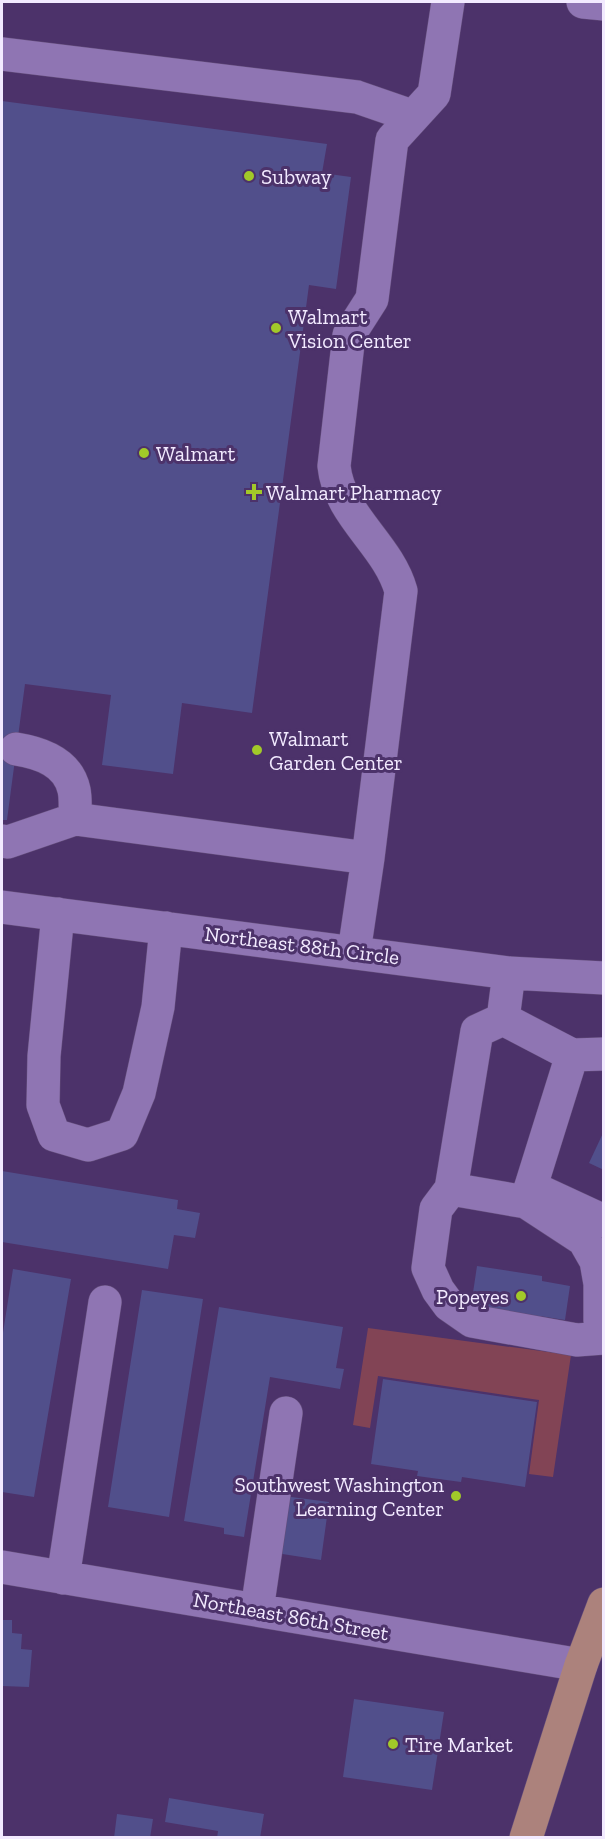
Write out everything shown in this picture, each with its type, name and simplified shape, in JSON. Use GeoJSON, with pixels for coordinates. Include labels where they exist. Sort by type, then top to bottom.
{"type":"FeatureCollection","features":[{"type":"Feature","properties":{"kind":"main road"},"geometry":{"type":"LineString","coordinates":[[526,1838],[581,1665],[603,1604]]}},
{"type":"Feature","properties":{"kind":"street"},"geometry":{"type":"LineString","coordinates":[[354,952],[401,591],[391,568],[341,495],[333,466],[349,335],[372,298],[392,140],[434,94],[448,2]]}},
{"type":"Feature","properties":{"kind":"street"},"geometry":{"type":"LineString","coordinates":[[583,2],[603,4]]}},
{"type":"Feature","properties":{"kind":"street"},"geometry":{"type":"LineString","coordinates":[[2,54],[357,98],[412,116]]}},
{"type":"Feature","properties":{"kind":"street"},"geometry":{"type":"LineString","coordinates":[[16,749],[37,752],[61,767],[69,777],[74,790],[75,819]]}},
{"type":"Feature","properties":{"kind":"street"},"geometry":{"type":"LineString","coordinates":[[2,841],[8,842],[75,819],[368,858]]}},
{"type":"Feature","properties":{"kind":"street","name":"Northeast 88th Circle"},"geometry":{"type":"LineString","coordinates":[[2,907],[509,973],[603,978]]}},
{"type":"Feature","properties":{"kind":"street"},"geometry":{"type":"LineString","coordinates":[[58,914],[44,1056],[43,1105],[54,1135],[88,1145],[122,1134],[139,1093],[158,1007],[166,928]]}},
{"type":"Feature","properties":{"kind":"street"},"geometry":{"type":"LineString","coordinates":[[503,1019],[509,973]]}},
{"type":"Feature","properties":{"kind":"street"},"geometry":{"type":"LineString","coordinates":[[528,1195],[588,1054],[503,1019],[477,1031],[451,1189],[436,1209],[428,1268],[438,1290],[449,1305],[472,1321],[578,1340],[603,1338]]}},
{"type":"Feature","properties":{"kind":"street"},"geometry":{"type":"LineString","coordinates":[[451,1189],[528,1195],[603,1221]]}},
{"type":"Feature","properties":{"kind":"street"},"geometry":{"type":"LineString","coordinates":[[528,1195],[584,1240],[596,1260],[600,1284],[600,1321],[603,1325]]}},
{"type":"Feature","properties":{"kind":"street"},"geometry":{"type":"LineString","coordinates":[[63,1578],[105,1302]]}},
{"type":"Feature","properties":{"kind":"street"},"geometry":{"type":"LineString","coordinates":[[257,1610],[286,1413]]}},
{"type":"Feature","properties":{"kind":"street","name":"Northeast 86th Street"},"geometry":{"type":"LineString","coordinates":[[2,1568],[581,1665]]}},
{"type":"Feature","properties":{"kind":"shaded area"},"geometry":{"type":"Polygon","coordinates":[[[368,1328],[571,1355],[553,1477],[529,1474],[539,1400],[378,1376],[370,1428],[353,1425],[368,1328]]]}},
{"type":"Feature","properties":{"kind":"building","name":"Walmart"},"geometry":{"type":"Polygon","coordinates":[[[2,101],[327,144],[322,173],[351,177],[336,289],[309,285],[252,713],[182,703],[173,774],[102,765],[111,695],[25,684],[7,820],[2,820],[2,101]]]}},
{"type":"Feature","properties":{"kind":"building"},"geometry":{"type":"Polygon","coordinates":[[[604,1131],[604,1170],[589,1163],[604,1131]]]}},
{"type":"Feature","properties":{"kind":"building"},"geometry":{"type":"Polygon","coordinates":[[[2,1171],[178,1200],[177,1209],[200,1213],[195,1238],[174,1235],[168,1269],[2,1242],[2,1171]]]}},
{"type":"Feature","properties":{"kind":"building","name":"Popeyes"},"geometry":{"type":"Polygon","coordinates":[[[477,1266],[542,1276],[542,1281],[570,1286],[565,1320],[539,1316],[538,1322],[471,1306],[477,1266]]]}},
{"type":"Feature","properties":{"kind":"building"},"geometry":{"type":"Polygon","coordinates":[[[13,1269],[71,1279],[34,1497],[2,1492],[2,1339],[13,1269]]]}},
{"type":"Feature","properties":{"kind":"building"},"geometry":{"type":"Polygon","coordinates":[[[142,1290],[203,1299],[169,1517],[108,1507],[142,1290]]]}},
{"type":"Feature","properties":{"kind":"building"},"geometry":{"type":"Polygon","coordinates":[[[219,1307],[343,1327],[336,1368],[344,1369],[340,1389],[270,1377],[244,1537],[224,1534],[224,1528],[184,1521],[219,1307]]]}},
{"type":"Feature","properties":{"kind":"building"},"geometry":{"type":"Polygon","coordinates":[[[383,1379],[537,1402],[525,1487],[462,1477],[461,1482],[417,1476],[418,1471],[371,1464],[383,1379]]]}},
{"type":"Feature","properties":{"kind":"building"},"geometry":{"type":"Polygon","coordinates":[[[284,1496],[329,1502],[321,1560],[276,1553],[284,1496]]]}},
{"type":"Feature","properties":{"kind":"building"},"geometry":{"type":"Polygon","coordinates":[[[2,1620],[12,1620],[12,1633],[22,1634],[21,1649],[32,1650],[29,1687],[2,1686],[2,1620]]]}},
{"type":"Feature","properties":{"kind":"building","name":"Tire Market"},"geometry":{"type":"Polygon","coordinates":[[[354,1699],[444,1712],[432,1790],[343,1777],[354,1699]]]}},
{"type":"Feature","properties":{"kind":"building"},"geometry":{"type":"Polygon","coordinates":[[[169,1798],[264,1814],[260,1838],[217,1838],[218,1831],[165,1822],[169,1798]]]}},
{"type":"Feature","properties":{"kind":"building"},"geometry":{"type":"Polygon","coordinates":[[[117,1814],[153,1819],[150,1838],[114,1838],[117,1814]]]}},
{"type":"Feature","properties":{"kind":"place","name":"Subway"},"geometry":{"type":"Point","coordinates":[249,176]}},
{"type":"Feature","properties":{"kind":"place","name":"Walmart Vision Center"},"geometry":{"type":"Point","coordinates":[276,328]}},
{"type":"Feature","properties":{"kind":"place","name":"Walmart"},"geometry":{"type":"Point","coordinates":[144,453]}},
{"type":"Feature","properties":{"kind":"place","name":"Walmart Pharmacy"},"geometry":{"type":"Point","coordinates":[254,492]}},
{"type":"Feature","properties":{"kind":"place","name":"Walmart Garden Center"},"geometry":{"type":"Point","coordinates":[257,750]}},
{"type":"Feature","properties":{"kind":"place","name":"Popeyes"},"geometry":{"type":"Point","coordinates":[521,1296]}},
{"type":"Feature","properties":{"kind":"place","name":"Southwest Washington Learning Center"},"geometry":{"type":"Point","coordinates":[456,1496]}},
{"type":"Feature","properties":{"kind":"place","name":"Tire Market"},"geometry":{"type":"Point","coordinates":[393,1744]}}]}
